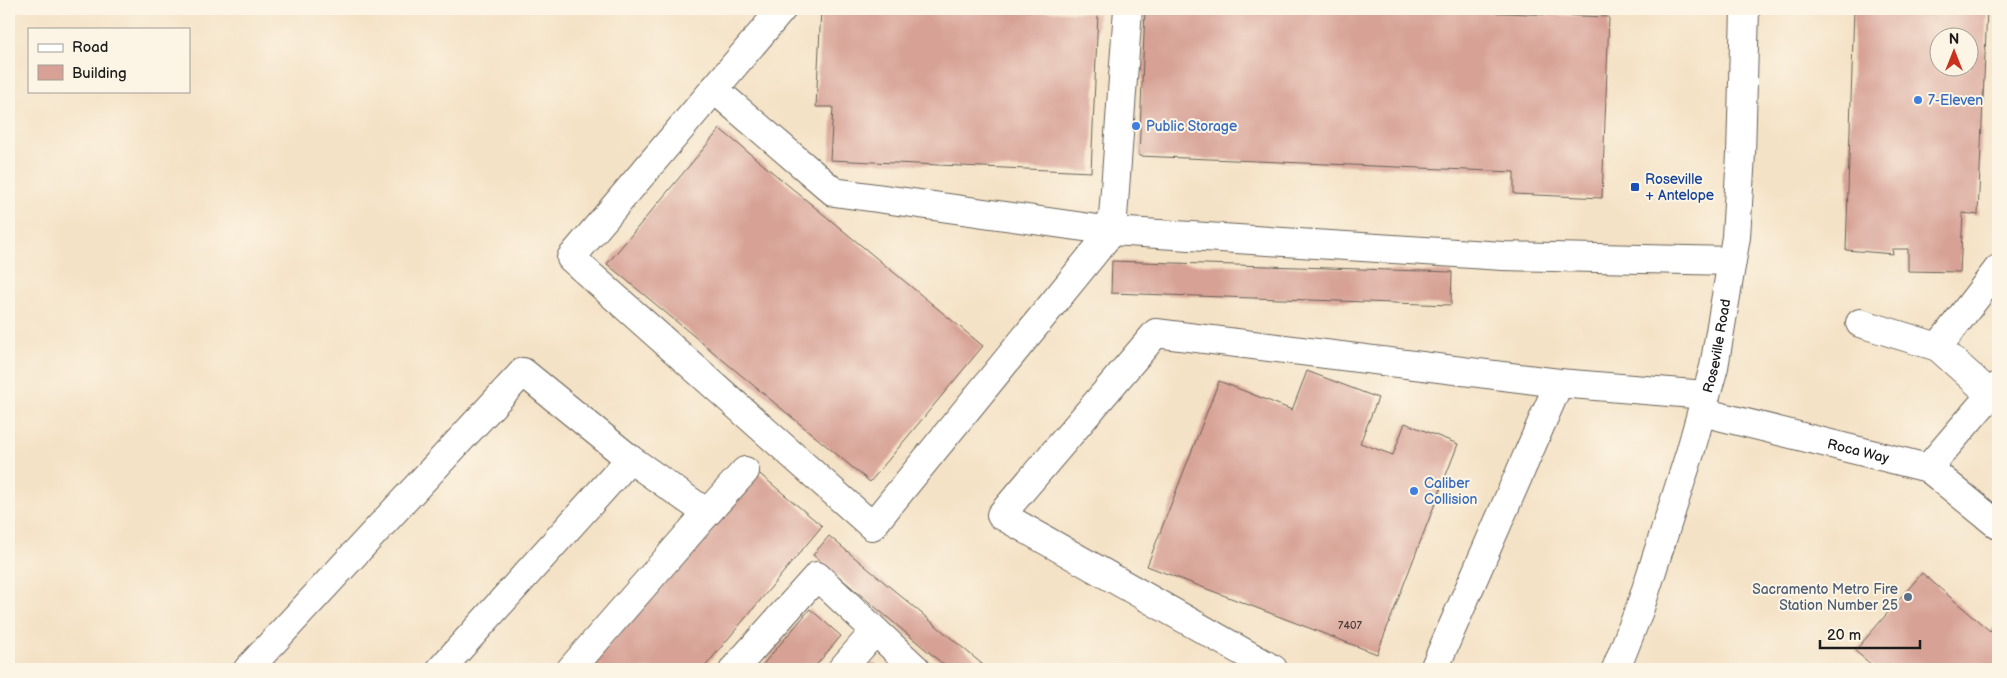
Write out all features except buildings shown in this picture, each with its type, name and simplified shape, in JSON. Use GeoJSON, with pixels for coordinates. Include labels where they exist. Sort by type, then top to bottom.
{"type":"FeatureCollection","features":[{"type":"Feature","properties":{"kind":"main road"},"geometry":{"type":"LineString","coordinates":[[782,9],[571,258],[872,526],[1112,230],[1128,9]]}},
{"type":"Feature","properties":{"kind":"main road","name":"Roseville Road"},"geometry":{"type":"LineString","coordinates":[[1616,669],[1640,608],[1714,367],[1736,237],[1741,154],[1745,9]]}},
{"type":"Feature","properties":{"kind":"main road"},"geometry":{"type":"LineString","coordinates":[[714,89],[834,192],[1112,230],[1503,256],[1732,261]]}},
{"type":"Feature","properties":{"kind":"main road"},"geometry":{"type":"LineString","coordinates":[[1938,348],[1998,269]]}},
{"type":"Feature","properties":{"kind":"main road"},"geometry":{"type":"LineString","coordinates":[[1860,323],[1938,348],[1995,390],[1928,468]]}},
{"type":"Feature","properties":{"kind":"main road","name":"Roca Way"},"geometry":{"type":"LineString","coordinates":[[1273,669],[1001,515],[1156,333],[1559,382],[1704,403],[1928,468],[1998,525]]}},
{"type":"Feature","properties":{"kind":"main road"},"geometry":{"type":"LineString","coordinates":[[248,669],[523,372],[630,459],[707,513]]}},
{"type":"Feature","properties":{"kind":"main road"},"geometry":{"type":"LineString","coordinates":[[1434,669],[1559,382]]}},
{"type":"Feature","properties":{"kind":"main road"},"geometry":{"type":"LineString","coordinates":[[441,669],[630,459]]}},
{"type":"Feature","properties":{"kind":"main road"},"geometry":{"type":"LineString","coordinates":[[571,669],[744,471]]}},
{"type":"Feature","properties":{"kind":"main road"},"geometry":{"type":"LineString","coordinates":[[734,669],[817,576],[916,669]]}},
{"type":"Feature","properties":{"kind":"main road"},"geometry":{"type":"LineString","coordinates":[[842,669],[875,631]]}},
{"type":"Feature","properties":{"kind":"place","name":"7-Eleven"},"geometry":{"type":"Point","coordinates":[1918,100]}},
{"type":"Feature","properties":{"kind":"place","name":"Public Storage"},"geometry":{"type":"Point","coordinates":[1136,126]}},
{"type":"Feature","properties":{"kind":"place","name":"Roseville + Antelope"},"geometry":{"type":"Point","coordinates":[1635,187]}},
{"type":"Feature","properties":{"kind":"place","name":"Caliber Collision"},"geometry":{"type":"Point","coordinates":[1414,491]}},
{"type":"Feature","properties":{"kind":"place","name":"Sacramento Metro Fire Station Number 25"},"geometry":{"type":"Point","coordinates":[1908,597]}}]}
